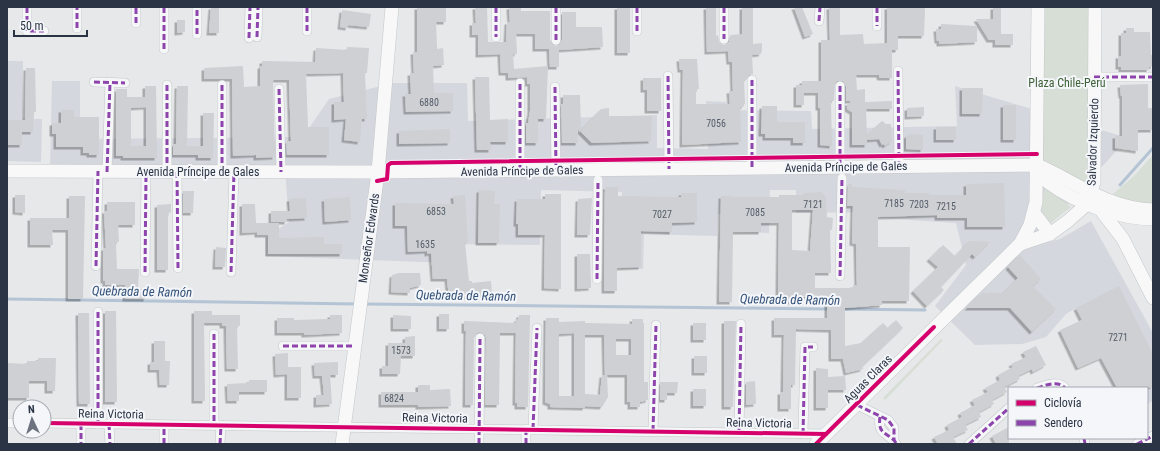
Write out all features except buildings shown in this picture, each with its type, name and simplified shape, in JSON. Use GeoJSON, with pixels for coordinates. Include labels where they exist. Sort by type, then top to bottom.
{"type":"FeatureCollection","features":[{"type":"Feature","properties":{"kind":"street"},"geometry":{"type":"LineString","coordinates":[[27,7],[27,31],[44,31]]}},
{"type":"Feature","properties":{"kind":"street"},"geometry":{"type":"LineString","coordinates":[[77,7],[77,28]]}},
{"type":"Feature","properties":{"kind":"street"},"geometry":{"type":"LineString","coordinates":[[136,7],[136,23]]}},
{"type":"Feature","properties":{"kind":"street"},"geometry":{"type":"LineString","coordinates":[[164,7],[164,50]]}},
{"type":"Feature","properties":{"kind":"street"},"geometry":{"type":"LineString","coordinates":[[197,7],[197,34]]}},
{"type":"Feature","properties":{"kind":"street"},"geometry":{"type":"LineString","coordinates":[[250,7],[253,37],[258,7]]}},
{"type":"Feature","properties":{"kind":"street"},"geometry":{"type":"LineString","coordinates":[[307,7],[307,31]]}},
{"type":"Feature","properties":{"kind":"street","name":"Monseñor Edwards"},"geometry":{"type":"LineString","coordinates":[[342,444],[378,172],[392,7]]}},
{"type":"Feature","properties":{"kind":"street"},"geometry":{"type":"LineString","coordinates":[[496,7],[496,37]]}},
{"type":"Feature","properties":{"kind":"street"},"geometry":{"type":"LineString","coordinates":[[556,7],[556,40]]}},
{"type":"Feature","properties":{"kind":"street"},"geometry":{"type":"LineString","coordinates":[[637,7],[637,31]]}},
{"type":"Feature","properties":{"kind":"street"},"geometry":{"type":"LineString","coordinates":[[724,7],[724,39]]}},
{"type":"Feature","properties":{"kind":"street"},"geometry":{"type":"LineString","coordinates":[[820,7],[820,21]]}},
{"type":"Feature","properties":{"kind":"street"},"geometry":{"type":"LineString","coordinates":[[877,7],[877,26]]}},
{"type":"Feature","properties":{"kind":"street"},"geometry":{"type":"LineString","coordinates":[[1038,7],[1037,165],[1048,182],[1115,204],[1153,210]]}},
{"type":"Feature","properties":{"kind":"street","name":"Salvador Izquierdo"},"geometry":{"type":"LineString","coordinates":[[1094,197],[1095,7]]}},
{"type":"Feature","properties":{"kind":"street"},"geometry":{"type":"LineString","coordinates":[[898,71],[900,167]]}},
{"type":"Feature","properties":{"kind":"street"},"geometry":{"type":"LineString","coordinates":[[668,76],[669,169]]}},
{"type":"Feature","properties":{"kind":"street"},"geometry":{"type":"LineString","coordinates":[[1094,77],[1153,77]]}},
{"type":"Feature","properties":{"kind":"street"},"geometry":{"type":"LineString","coordinates":[[752,80],[752,168]]}},
{"type":"Feature","properties":{"kind":"street"},"geometry":{"type":"LineString","coordinates":[[94,82],[125,82]]}},
{"type":"Feature","properties":{"kind":"street"},"geometry":{"type":"LineString","coordinates":[[96,266],[110,82]]}},
{"type":"Feature","properties":{"kind":"street"},"geometry":{"type":"LineString","coordinates":[[520,83],[520,171]]}},
{"type":"Feature","properties":{"kind":"street"},"geometry":{"type":"LineString","coordinates":[[167,85],[178,268]]}},
{"type":"Feature","properties":{"kind":"street"},"geometry":{"type":"LineString","coordinates":[[222,85],[228,172],[231,272]]}},
{"type":"Feature","properties":{"kind":"street"},"geometry":{"type":"LineString","coordinates":[[840,86],[840,276]]}},
{"type":"Feature","properties":{"kind":"street"},"geometry":{"type":"LineString","coordinates":[[555,87],[556,170]]}},
{"type":"Feature","properties":{"kind":"street"},"geometry":{"type":"LineString","coordinates":[[279,89],[281,172]]}},
{"type":"Feature","properties":{"kind":"street","name":"Avenida Príncipe de Gales"},"geometry":{"type":"LineString","coordinates":[[7,171],[378,172],[752,168],[841,173],[900,167],[1037,165]]}},
{"type":"Feature","properties":{"kind":"street","name":"Aguas Claras"},"geometry":{"type":"LineString","coordinates":[[816,444],[1020,244],[1030,225],[1034,213],[1037,165]]}},
{"type":"Feature","properties":{"kind":"street"},"geometry":{"type":"LineString","coordinates":[[145,272],[146,172]]}},
{"type":"Feature","properties":{"kind":"street"},"geometry":{"type":"LineString","coordinates":[[597,279],[598,180]]}},
{"type":"Feature","properties":{"kind":"street"},"geometry":{"type":"LineString","coordinates":[[1094,197],[1130,217],[1153,219]]}},
{"type":"Feature","properties":{"kind":"street"},"geometry":{"type":"LineString","coordinates":[[1094,197],[1122,239],[1153,298]]}},
{"type":"Feature","properties":{"kind":"street","name":"Aguas Claras"},"geometry":{"type":"LineString","coordinates":[[1020,244],[1050,234],[1094,197]]}},
{"type":"Feature","properties":{"kind":"street"},"geometry":{"type":"LineString","coordinates":[[1034,213],[1050,234]]}},
{"type":"Feature","properties":{"kind":"street"},"geometry":{"type":"LineString","coordinates":[[1122,239],[1122,224],[1125,219],[1130,217]]}},
{"type":"Feature","properties":{"kind":"street"},"geometry":{"type":"LineString","coordinates":[[98,312],[98,424]]}},
{"type":"Feature","properties":{"kind":"street"},"geometry":{"type":"LineString","coordinates":[[739,432],[741,324]]}},
{"type":"Feature","properties":{"kind":"street"},"geometry":{"type":"LineString","coordinates":[[653,431],[656,325]]}},
{"type":"Feature","properties":{"kind":"street"},"geometry":{"type":"LineString","coordinates":[[526,444],[530,429],[537,328]]}},
{"type":"Feature","properties":{"kind":"street"},"geometry":{"type":"LineString","coordinates":[[214,334],[217,425],[220,444]]}},
{"type":"Feature","properties":{"kind":"street"},"geometry":{"type":"LineString","coordinates":[[479,444],[480,338]]}},
{"type":"Feature","properties":{"kind":"street"},"geometry":{"type":"LineString","coordinates":[[283,346],[355,346]]}},
{"type":"Feature","properties":{"kind":"street"},"geometry":{"type":"LineString","coordinates":[[802,434],[805,347],[813,347]]}},
{"type":"Feature","properties":{"kind":"street"},"geometry":{"type":"LineString","coordinates":[[1041,387],[1056,383],[1064,387]]}},
{"type":"Feature","properties":{"kind":"street"},"geometry":{"type":"LineString","coordinates":[[857,404],[880,417],[879,426],[884,434],[895,442]]}},
{"type":"Feature","properties":{"kind":"street"},"geometry":{"type":"LineString","coordinates":[[969,444],[1008,409]]}},
{"type":"Feature","properties":{"kind":"street","name":"Reina Victoria"},"geometry":{"type":"LineString","coordinates":[[52,424],[826,434]]}},
{"type":"Feature","properties":{"kind":"street"},"geometry":{"type":"LineString","coordinates":[[81,424],[81,444]]}},
{"type":"Feature","properties":{"kind":"street"},"geometry":{"type":"LineString","coordinates":[[109,424],[110,444]]}},
{"type":"Feature","properties":{"kind":"street"},"geometry":{"type":"LineString","coordinates":[[164,425],[164,444]]}},
{"type":"Feature","properties":{"kind":"street"},"geometry":{"type":"LineString","coordinates":[[1137,444],[1147,439]]}},
{"type":"Feature","properties":{"kind":"shaded area"},"geometry":{"type":"Polygon","coordinates":[[[7,61],[23,61],[23,119],[42,119],[41,162],[7,161],[7,61]]]}},
{"type":"Feature","properties":{"kind":"shaded area"},"geometry":{"type":"Polygon","coordinates":[[[52,81],[80,81],[80,139],[303,137],[329,99],[393,83],[467,83],[468,121],[657,115],[657,148],[708,149],[706,101],[726,102],[726,110],[811,111],[812,129],[957,126],[955,86],[1128,138],[1030,246],[1060,239],[1091,221],[1153,333],[1153,401],[1148,404],[1148,387],[1115,387],[1076,308],[1066,314],[1046,337],[1022,344],[975,345],[935,306],[966,265],[956,223],[880,218],[878,212],[796,213],[796,190],[770,190],[769,233],[738,232],[739,215],[718,214],[717,236],[644,234],[643,269],[621,269],[622,192],[541,190],[540,245],[450,244],[449,263],[265,256],[265,238],[289,222],[285,169],[50,170],[52,81]]]}},
{"type":"Feature","properties":{"kind":"green space","name":"Plaza Chile-Perú"},"geometry":{"type":"Polygon","coordinates":[[[1045,7],[1091,7],[1089,183],[1085,187],[1044,163],[1042,158],[1045,7]]]}},
{"type":"Feature","properties":{"kind":"green space"},"geometry":{"type":"Polygon","coordinates":[[[1153,155],[1153,207],[1141,207],[1113,194],[1134,176],[1153,155]]]}},
{"type":"Feature","properties":{"kind":"green space"},"geometry":{"type":"Polygon","coordinates":[[[1045,188],[1071,207],[1052,222],[1047,221],[1041,213],[1045,188]]]}},
{"type":"Feature","properties":{"kind":"green space"},"geometry":{"type":"Polygon","coordinates":[[[941,339],[943,340],[885,400],[883,398],[941,339]]]}},
{"type":"Feature","properties":{"kind":"waterway","name":"Quebrada de Ramón"},"geometry":{"type":"LineString","coordinates":[[1120,185],[1153,148]]}},
{"type":"Feature","properties":{"kind":"waterway","name":"Quebrada de Ramón"},"geometry":{"type":"LineString","coordinates":[[7,299],[357,304]]}},
{"type":"Feature","properties":{"kind":"waterway","name":"Quebrada de Ramón"},"geometry":{"type":"LineString","coordinates":[[365,304],[829,309]]}},
{"type":"Feature","properties":{"kind":"waterway","name":"Quebrada de Ramón"},"geometry":{"type":"LineString","coordinates":[[841,309],[925,310]]}},
{"type":"Feature","properties":{"kind":"marked path"},"geometry":{"type":"LineString","coordinates":[[27,7],[27,31],[44,31]]}},
{"type":"Feature","properties":{"kind":"marked path"},"geometry":{"type":"LineString","coordinates":[[77,7],[77,28]]}},
{"type":"Feature","properties":{"kind":"marked path"},"geometry":{"type":"LineString","coordinates":[[136,7],[136,23]]}},
{"type":"Feature","properties":{"kind":"marked path"},"geometry":{"type":"LineString","coordinates":[[164,7],[164,49]]}},
{"type":"Feature","properties":{"kind":"marked path"},"geometry":{"type":"LineString","coordinates":[[197,7],[197,34]]}},
{"type":"Feature","properties":{"kind":"marked path"},"geometry":{"type":"LineString","coordinates":[[249,38],[250,7]]}},
{"type":"Feature","properties":{"kind":"marked path"},"geometry":{"type":"LineString","coordinates":[[257,37],[258,7]]}},
{"type":"Feature","properties":{"kind":"marked path"},"geometry":{"type":"LineString","coordinates":[[307,7],[307,31]]}},
{"type":"Feature","properties":{"kind":"marked path"},"geometry":{"type":"LineString","coordinates":[[496,7],[496,37]]}},
{"type":"Feature","properties":{"kind":"marked path"},"geometry":{"type":"LineString","coordinates":[[556,7],[556,40]]}},
{"type":"Feature","properties":{"kind":"marked path"},"geometry":{"type":"LineString","coordinates":[[637,7],[637,31]]}},
{"type":"Feature","properties":{"kind":"marked path"},"geometry":{"type":"LineString","coordinates":[[724,7],[724,39]]}},
{"type":"Feature","properties":{"kind":"marked path"},"geometry":{"type":"LineString","coordinates":[[819,21],[820,7]]}},
{"type":"Feature","properties":{"kind":"marked path"},"geometry":{"type":"LineString","coordinates":[[877,7],[877,26]]}},
{"type":"Feature","properties":{"kind":"marked path"},"geometry":{"type":"LineString","coordinates":[[898,71],[899,167]]}},
{"type":"Feature","properties":{"kind":"marked path"},"geometry":{"type":"LineString","coordinates":[[668,76],[669,169]]}},
{"type":"Feature","properties":{"kind":"marked path"},"geometry":{"type":"LineString","coordinates":[[1094,77],[1153,77]]}},
{"type":"Feature","properties":{"kind":"marked path"},"geometry":{"type":"LineString","coordinates":[[752,80],[752,168]]}},
{"type":"Feature","properties":{"kind":"marked path"},"geometry":{"type":"LineString","coordinates":[[94,82],[125,83]]}},
{"type":"Feature","properties":{"kind":"marked path"},"geometry":{"type":"LineString","coordinates":[[107,172],[110,82]]}},
{"type":"Feature","properties":{"kind":"marked path"},"geometry":{"type":"LineString","coordinates":[[520,83],[520,171]]}},
{"type":"Feature","properties":{"kind":"marked path"},"geometry":{"type":"LineString","coordinates":[[167,85],[167,172]]}},
{"type":"Feature","properties":{"kind":"marked path"},"geometry":{"type":"LineString","coordinates":[[222,85],[222,172]]}},
{"type":"Feature","properties":{"kind":"marked path"},"geometry":{"type":"LineString","coordinates":[[840,86],[840,167]]}},
{"type":"Feature","properties":{"kind":"marked path"},"geometry":{"type":"LineString","coordinates":[[555,87],[556,170]]}},
{"type":"Feature","properties":{"kind":"marked path"},"geometry":{"type":"LineString","coordinates":[[279,89],[281,172]]}},
{"type":"Feature","properties":{"kind":"marked path"},"geometry":{"type":"LineString","coordinates":[[96,266],[98,171]]}},
{"type":"Feature","properties":{"kind":"marked path"},"geometry":{"type":"LineString","coordinates":[[145,272],[146,172]]}},
{"type":"Feature","properties":{"kind":"marked path"},"geometry":{"type":"LineString","coordinates":[[177,172],[178,268]]}},
{"type":"Feature","properties":{"kind":"marked path"},"geometry":{"type":"LineString","coordinates":[[231,272],[234,172]]}},
{"type":"Feature","properties":{"kind":"marked path"},"geometry":{"type":"LineString","coordinates":[[840,276],[842,178]]}},
{"type":"Feature","properties":{"kind":"marked path"},"geometry":{"type":"LineString","coordinates":[[597,279],[598,180]]}},
{"type":"Feature","properties":{"kind":"marked path"},"geometry":{"type":"LineString","coordinates":[[98,312],[98,424]]}},
{"type":"Feature","properties":{"kind":"marked path"},"geometry":{"type":"LineString","coordinates":[[739,432],[741,324]]}},
{"type":"Feature","properties":{"kind":"marked path"},"geometry":{"type":"LineString","coordinates":[[653,431],[656,325]]}},
{"type":"Feature","properties":{"kind":"marked path"},"geometry":{"type":"LineString","coordinates":[[533,429],[537,328]]}},
{"type":"Feature","properties":{"kind":"marked path"},"geometry":{"type":"LineString","coordinates":[[214,334],[214,425]]}},
{"type":"Feature","properties":{"kind":"marked path"},"geometry":{"type":"LineString","coordinates":[[479,444],[480,338]]}},
{"type":"Feature","properties":{"kind":"marked path"},"geometry":{"type":"LineString","coordinates":[[283,346],[355,346]]}},
{"type":"Feature","properties":{"kind":"marked path"},"geometry":{"type":"LineString","coordinates":[[803,434],[805,347],[813,347]]}},
{"type":"Feature","properties":{"kind":"marked path"},"geometry":{"type":"LineString","coordinates":[[1041,387],[1056,384],[1064,387]]}},
{"type":"Feature","properties":{"kind":"marked path"},"geometry":{"type":"LineString","coordinates":[[857,405],[888,420],[894,428],[894,440]]}},
{"type":"Feature","properties":{"kind":"marked path"},"geometry":{"type":"LineString","coordinates":[[969,444],[1008,409]]}},
{"type":"Feature","properties":{"kind":"marked path"},"geometry":{"type":"LineString","coordinates":[[880,417],[880,428],[896,443]]}},
{"type":"Feature","properties":{"kind":"marked path"},"geometry":{"type":"LineString","coordinates":[[81,424],[81,444]]}},
{"type":"Feature","properties":{"kind":"marked path"},"geometry":{"type":"LineString","coordinates":[[109,424],[110,444]]}},
{"type":"Feature","properties":{"kind":"marked path"},"geometry":{"type":"LineString","coordinates":[[164,425],[164,444]]}},
{"type":"Feature","properties":{"kind":"marked path"},"geometry":{"type":"LineString","coordinates":[[220,444],[221,425]]}},
{"type":"Feature","properties":{"kind":"marked path"},"geometry":{"type":"LineString","coordinates":[[526,429],[526,444]]}},
{"type":"Feature","properties":{"kind":"marked path"},"geometry":{"type":"LineString","coordinates":[[1148,438],[1153,436]]}},
{"type":"Feature","properties":{"kind":"marked path"},"geometry":{"type":"LineString","coordinates":[[1084,439],[1085,444]]}},
{"type":"Feature","properties":{"kind":"marked path"},"geometry":{"type":"LineString","coordinates":[[1137,444],[1147,439]]}},
{"type":"Feature","properties":{"kind":"cycle path"},"geometry":{"type":"LineString","coordinates":[[377,181],[387,179],[388,165],[391,163],[1037,154]]}},
{"type":"Feature","properties":{"kind":"cycle path"},"geometry":{"type":"LineString","coordinates":[[816,444],[934,327]]}},
{"type":"Feature","properties":{"kind":"cycle path"},"geometry":{"type":"LineString","coordinates":[[52,423],[826,434]]}}]}
